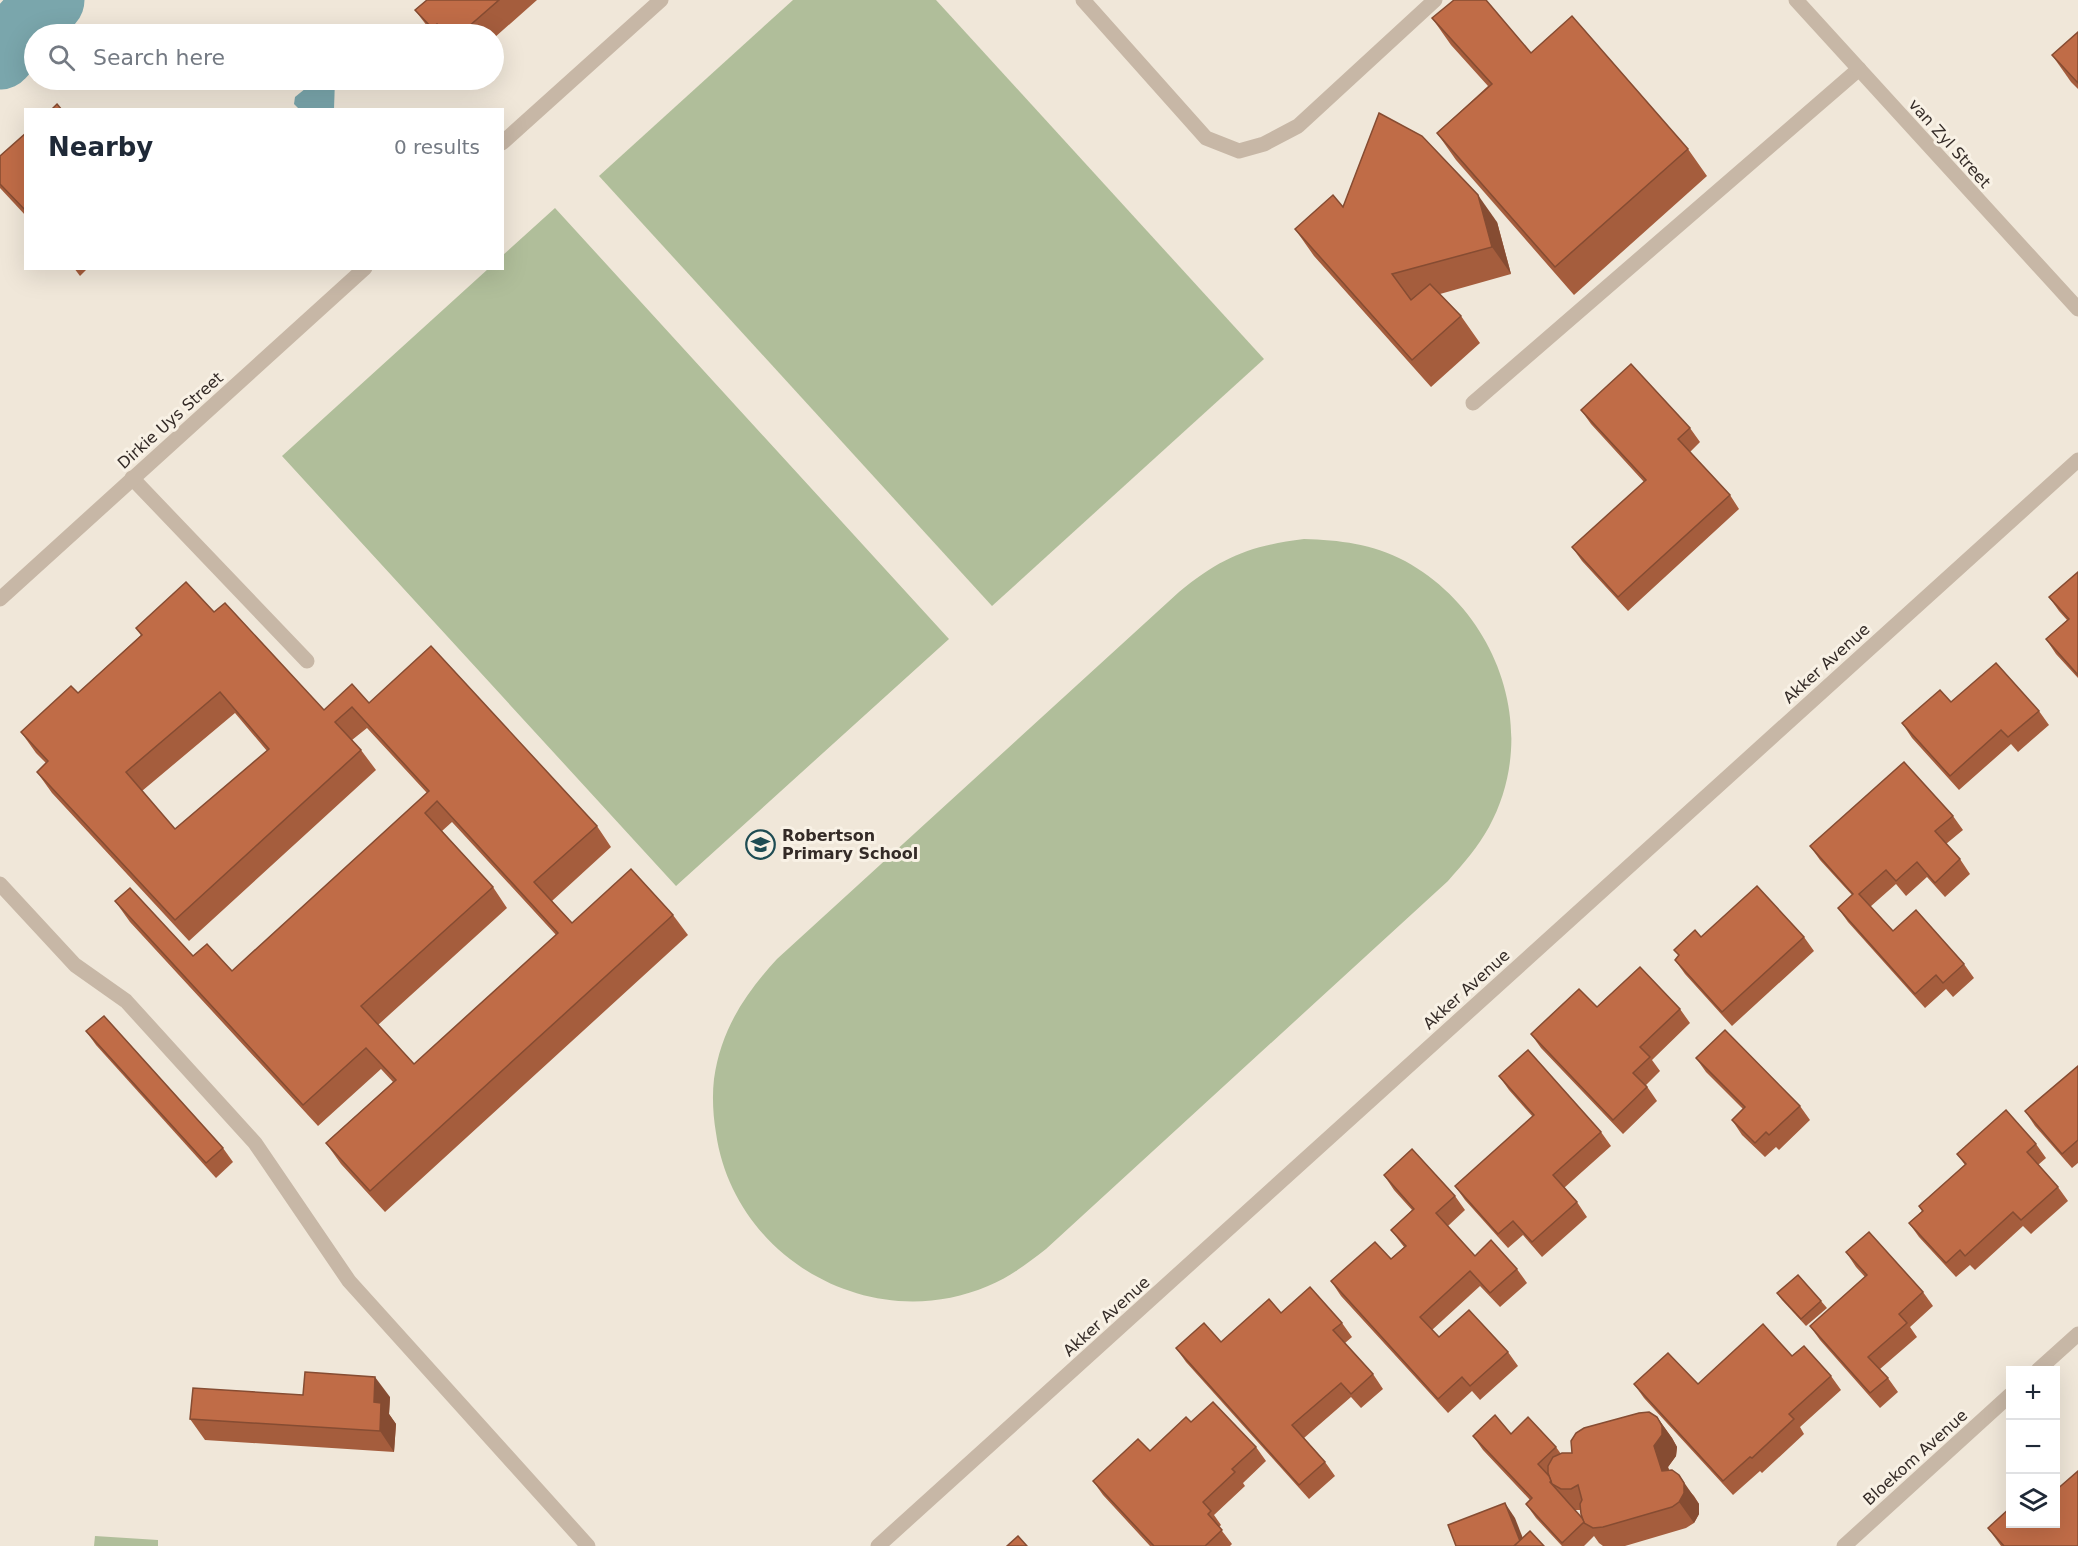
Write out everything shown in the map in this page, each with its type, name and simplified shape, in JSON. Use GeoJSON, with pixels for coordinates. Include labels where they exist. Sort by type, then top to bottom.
{"type":"FeatureCollection","features":[{"type":"Feature","properties":{"kind":"street"},"geometry":{"type":"LineString","coordinates":[[504,141],[661,0]]}},
{"type":"Feature","properties":{"kind":"street"},"geometry":{"type":"LineString","coordinates":[[1083,0],[1206,138],[1239,151],[1264,144],[1298,126],[1435,0]]}},
{"type":"Feature","properties":{"kind":"street","name":"van Zyl Street"},"geometry":{"type":"LineString","coordinates":[[1796,0],[2078,309]]}},
{"type":"Feature","properties":{"kind":"street"},"geometry":{"type":"LineString","coordinates":[[1473,403],[1859,69]]}},
{"type":"Feature","properties":{"kind":"street","name":"Dirkie Uys Street"},"geometry":{"type":"LineString","coordinates":[[0,599],[363,270]]}},
{"type":"Feature","properties":{"kind":"street","name":"Akker Avenue"},"geometry":{"type":"LineString","coordinates":[[879,1546],[2078,460]]}},
{"type":"Feature","properties":{"kind":"street"},"geometry":{"type":"LineString","coordinates":[[132,478],[308,661]]}},
{"type":"Feature","properties":{"kind":"street"},"geometry":{"type":"LineString","coordinates":[[0,884],[75,965],[126,1001],[255,1143],[349,1281],[588,1546]]}},
{"type":"Feature","properties":{"kind":"street"},"geometry":{"type":"LineString","coordinates":[[2043,1366],[2078,1334]]}},
{"type":"Feature","properties":{"kind":"street","name":"Bloekom Avenue"},"geometry":{"type":"LineString","coordinates":[[1844,1546],[2006,1399]]}},
{"type":"Feature","properties":{"kind":"green space"},"geometry":{"type":"Polygon","coordinates":[[[793,0],[936,0],[1264,359],[992,606],[599,176],[793,0]]]}},
{"type":"Feature","properties":{"kind":"green space"},"geometry":{"type":"Polygon","coordinates":[[[555,208],[949,639],[676,886],[282,456],[487,270],[504,270],[504,254],[555,208]]]}},
{"type":"Feature","properties":{"kind":"green space"},"geometry":{"type":"Polygon","coordinates":[[[1304,539],[1356,544],[1405,561],[1437,583],[1465,611],[1486,642],[1501,677],[1510,714],[1511,752],[1504,790],[1489,827],[1480,841],[1448,881],[1046,1249],[1019,1269],[988,1286],[943,1299],[899,1301],[855,1293],[815,1276],[779,1250],[750,1217],[728,1178],[716,1133],[713,1092],[717,1061],[728,1029],[744,1000],[777,959],[1179,592],[1209,570],[1237,555],[1267,545],[1304,539]]]}},
{"type":"Feature","properties":{"kind":"green space"},"geometry":{"type":"Polygon","coordinates":[[[95,1536],[158,1540],[158,1546],[94,1546],[95,1536]]]}},
{"type":"Feature","properties":{"kind":"water"},"geometry":{"type":"Polygon","coordinates":[[[304,90],[335,90],[334,108],[298,108],[294,104],[295,97],[304,90]]]}},
{"type":"Feature","properties":{"kind":"building"},"geometry":{"type":"Polygon","coordinates":[[[427,0],[499,0],[471,24],[428,24],[415,10],[427,0]]]}},
{"type":"Feature","properties":{"kind":"building"},"geometry":{"type":"Polygon","coordinates":[[[1454,0],[1486,0],[1531,53],[1572,16],[1688,149],[1555,267],[1437,133],[1492,84],[1432,18],[1454,0]]]}},
{"type":"Feature","properties":{"kind":"building"},"geometry":{"type":"Polygon","coordinates":[[[2078,32],[2078,83],[2052,55],[2078,32]]]}},
{"type":"Feature","properties":{"kind":"building"},"geometry":{"type":"Polygon","coordinates":[[[1379,113],[1422,136],[1478,195],[1492,247],[1392,274],[1411,300],[1430,284],[1461,316],[1412,360],[1295,229],[1333,195],[1343,207],[1379,113]]]}},
{"type":"Feature","properties":{"kind":"building"},"geometry":{"type":"Polygon","coordinates":[[[24,135],[24,209],[0,184],[0,156],[24,135]]]}},
{"type":"Feature","properties":{"kind":"building"},"geometry":{"type":"Polygon","coordinates":[[[1631,364],[1690,428],[1678,439],[1730,495],[1618,597],[1572,547],[1646,480],[1581,410],[1631,364]]]}},
{"type":"Feature","properties":{"kind":"building"},"geometry":{"type":"Polygon","coordinates":[[[2078,572],[2078,675],[2046,639],[2069,619],[2049,597],[2078,572]]]}},
{"type":"Feature","properties":{"kind":"building"},"geometry":{"type":"Polygon","coordinates":[[[186,582],[214,612],[225,603],[324,710],[352,684],[369,703],[431,646],[597,826],[534,882],[572,923],[631,869],[673,915],[370,1191],[326,1143],[396,1080],[366,1048],[303,1105],[115,901],[130,888],[193,956],[207,944],[232,971],[429,791],[352,707],[335,722],[361,750],[175,920],[37,772],[48,761],[21,732],[71,686],[78,693],[142,635],[136,628],[186,582]],[[220,692],[126,772],[175,829],[269,749],[220,692]],[[437,801],[425,813],[493,887],[361,1006],[414,1064],[558,933],[437,801]]]}},
{"type":"Feature","properties":{"kind":"building"},"geometry":{"type":"Polygon","coordinates":[[[1996,663],[2039,711],[2008,737],[2001,730],[1950,776],[1902,723],[1940,690],[1951,702],[1996,663]]]}},
{"type":"Feature","properties":{"kind":"building"},"geometry":{"type":"Polygon","coordinates":[[[1904,762],[1953,816],[1935,831],[1960,859],[1935,883],[1917,862],[1896,881],[1886,870],[1859,894],[1893,931],[1916,910],[1964,964],[1943,983],[1936,975],[1915,994],[1838,908],[1853,894],[1810,846],[1904,762]]]}},
{"type":"Feature","properties":{"kind":"building"},"geometry":{"type":"Polygon","coordinates":[[[1757,886],[1804,937],[1722,1012],[1675,960],[1679,955],[1674,950],[1695,930],[1701,937],[1757,886]]]}},
{"type":"Feature","properties":{"kind":"building"},"geometry":{"type":"Polygon","coordinates":[[[1640,967],[1680,1009],[1640,1047],[1650,1057],[1633,1073],[1647,1087],[1613,1120],[1531,1034],[1579,989],[1597,1007],[1640,967]]]}},
{"type":"Feature","properties":{"kind":"building"},"geometry":{"type":"Polygon","coordinates":[[[104,1016],[223,1148],[206,1163],[86,1031],[104,1016]]]}},
{"type":"Feature","properties":{"kind":"building"},"geometry":{"type":"Polygon","coordinates":[[[1725,1030],[1800,1106],[1769,1135],[1766,1132],[1755,1143],[1732,1120],[1745,1107],[1696,1058],[1725,1030]]]}},
{"type":"Feature","properties":{"kind":"building"},"geometry":{"type":"Polygon","coordinates":[[[1528,1050],[1601,1132],[1553,1175],[1577,1202],[1532,1242],[1513,1221],[1498,1234],[1455,1186],[1534,1115],[1499,1076],[1528,1050]]]}},
{"type":"Feature","properties":{"kind":"building"},"geometry":{"type":"Polygon","coordinates":[[[2078,1066],[2078,1140],[2062,1154],[2025,1111],[2078,1066]]]}},
{"type":"Feature","properties":{"kind":"building"},"geometry":{"type":"Polygon","coordinates":[[[2006,1110],[2036,1144],[2027,1152],[2058,1187],[2021,1220],[2013,1212],[1965,1256],[1960,1250],[1946,1263],[1909,1223],[1923,1211],[1919,1206],[1966,1164],[1957,1154],[2006,1110]]]}},
{"type":"Feature","properties":{"kind":"building"},"geometry":{"type":"Polygon","coordinates":[[[1412,1149],[1455,1196],[1436,1213],[1475,1256],[1491,1240],[1517,1269],[1490,1293],[1470,1271],[1420,1317],[1439,1337],[1469,1310],[1508,1352],[1470,1386],[1462,1377],[1438,1399],[1331,1281],[1375,1242],[1391,1259],[1406,1246],[1391,1230],[1414,1209],[1384,1175],[1412,1149]]]}},
{"type":"Feature","properties":{"kind":"building"},"geometry":{"type":"Polygon","coordinates":[[[1869,1232],[1923,1292],[1899,1314],[1907,1323],[1868,1357],[1888,1378],[1870,1393],[1810,1326],[1867,1275],[1846,1252],[1869,1232]]]}},
{"type":"Feature","properties":{"kind":"building"},"geometry":{"type":"Polygon","coordinates":[[[1798,1275],[1821,1301],[1801,1319],[1777,1293],[1798,1275]]]}},
{"type":"Feature","properties":{"kind":"building"},"geometry":{"type":"Polygon","coordinates":[[[1310,1287],[1342,1323],[1333,1330],[1373,1374],[1351,1394],[1341,1383],[1292,1425],[1325,1462],[1299,1485],[1176,1348],[1204,1323],[1221,1342],[1269,1299],[1281,1313],[1310,1287]]]}},
{"type":"Feature","properties":{"kind":"building"},"geometry":{"type":"Polygon","coordinates":[[[1763,1324],[1792,1356],[1804,1346],[1831,1376],[1789,1414],[1794,1419],[1723,1481],[1634,1384],[1668,1353],[1698,1384],[1763,1324]]]}},
{"type":"Feature","properties":{"kind":"building"},"geometry":{"type":"Polygon","coordinates":[[[305,1372],[375,1377],[374,1402],[381,1403],[380,1431],[190,1419],[193,1388],[303,1395],[305,1372]]]}},
{"type":"Feature","properties":{"kind":"building"},"geometry":{"type":"Polygon","coordinates":[[[1213,1402],[1256,1447],[1232,1469],[1235,1472],[1203,1502],[1211,1511],[1208,1514],[1222,1530],[1205,1546],[1154,1546],[1093,1481],[1138,1439],[1150,1451],[1186,1417],[1191,1422],[1213,1402]]]}},
{"type":"Feature","properties":{"kind":"building"},"geometry":{"type":"Polygon","coordinates":[[[1649,1412],[1657,1417],[1662,1426],[1662,1435],[1654,1446],[1662,1471],[1672,1470],[1679,1475],[1684,1483],[1684,1493],[1679,1502],[1672,1507],[1593,1528],[1584,1523],[1578,1485],[1571,1489],[1561,1489],[1552,1484],[1548,1466],[1553,1457],[1562,1453],[1572,1453],[1571,1441],[1576,1433],[1584,1428],[1649,1412]]]}},
{"type":"Feature","properties":{"kind":"building"},"geometry":{"type":"Polygon","coordinates":[[[1495,1415],[1511,1434],[1528,1417],[1556,1447],[1538,1464],[1584,1522],[1562,1543],[1526,1504],[1532,1498],[1473,1436],[1495,1415]]]}},
{"type":"Feature","properties":{"kind":"building"},"geometry":{"type":"Polygon","coordinates":[[[2078,1471],[2078,1546],[2004,1546],[1988,1528],[2006,1512],[2006,1528],[2060,1528],[2060,1487],[2078,1471]]]}},
{"type":"Feature","properties":{"kind":"building"},"geometry":{"type":"Polygon","coordinates":[[[1505,1503],[1520,1541],[1514,1546],[1456,1546],[1448,1525],[1505,1503]]]}},
{"type":"Feature","properties":{"kind":"building"},"geometry":{"type":"Polygon","coordinates":[[[1530,1531],[1544,1546],[1514,1546],[1530,1531]]]}},
{"type":"Feature","properties":{"kind":"building"},"geometry":{"type":"Polygon","coordinates":[[[1018,1536],[1027,1546],[1007,1546],[1018,1536]]]}},
{"type":"Feature","properties":{"kind":"waterway"},"geometry":{"type":"LineString","coordinates":[[28,24],[50,0]]}},
{"type":"Feature","properties":{"kind":"waterway"},"geometry":{"type":"LineString","coordinates":[[0,55],[24,29]]}},
{"type":"Feature","properties":{"kind":"place","name":"Robertson Primary School"},"geometry":{"type":"Point","coordinates":[761,844]}}]}
